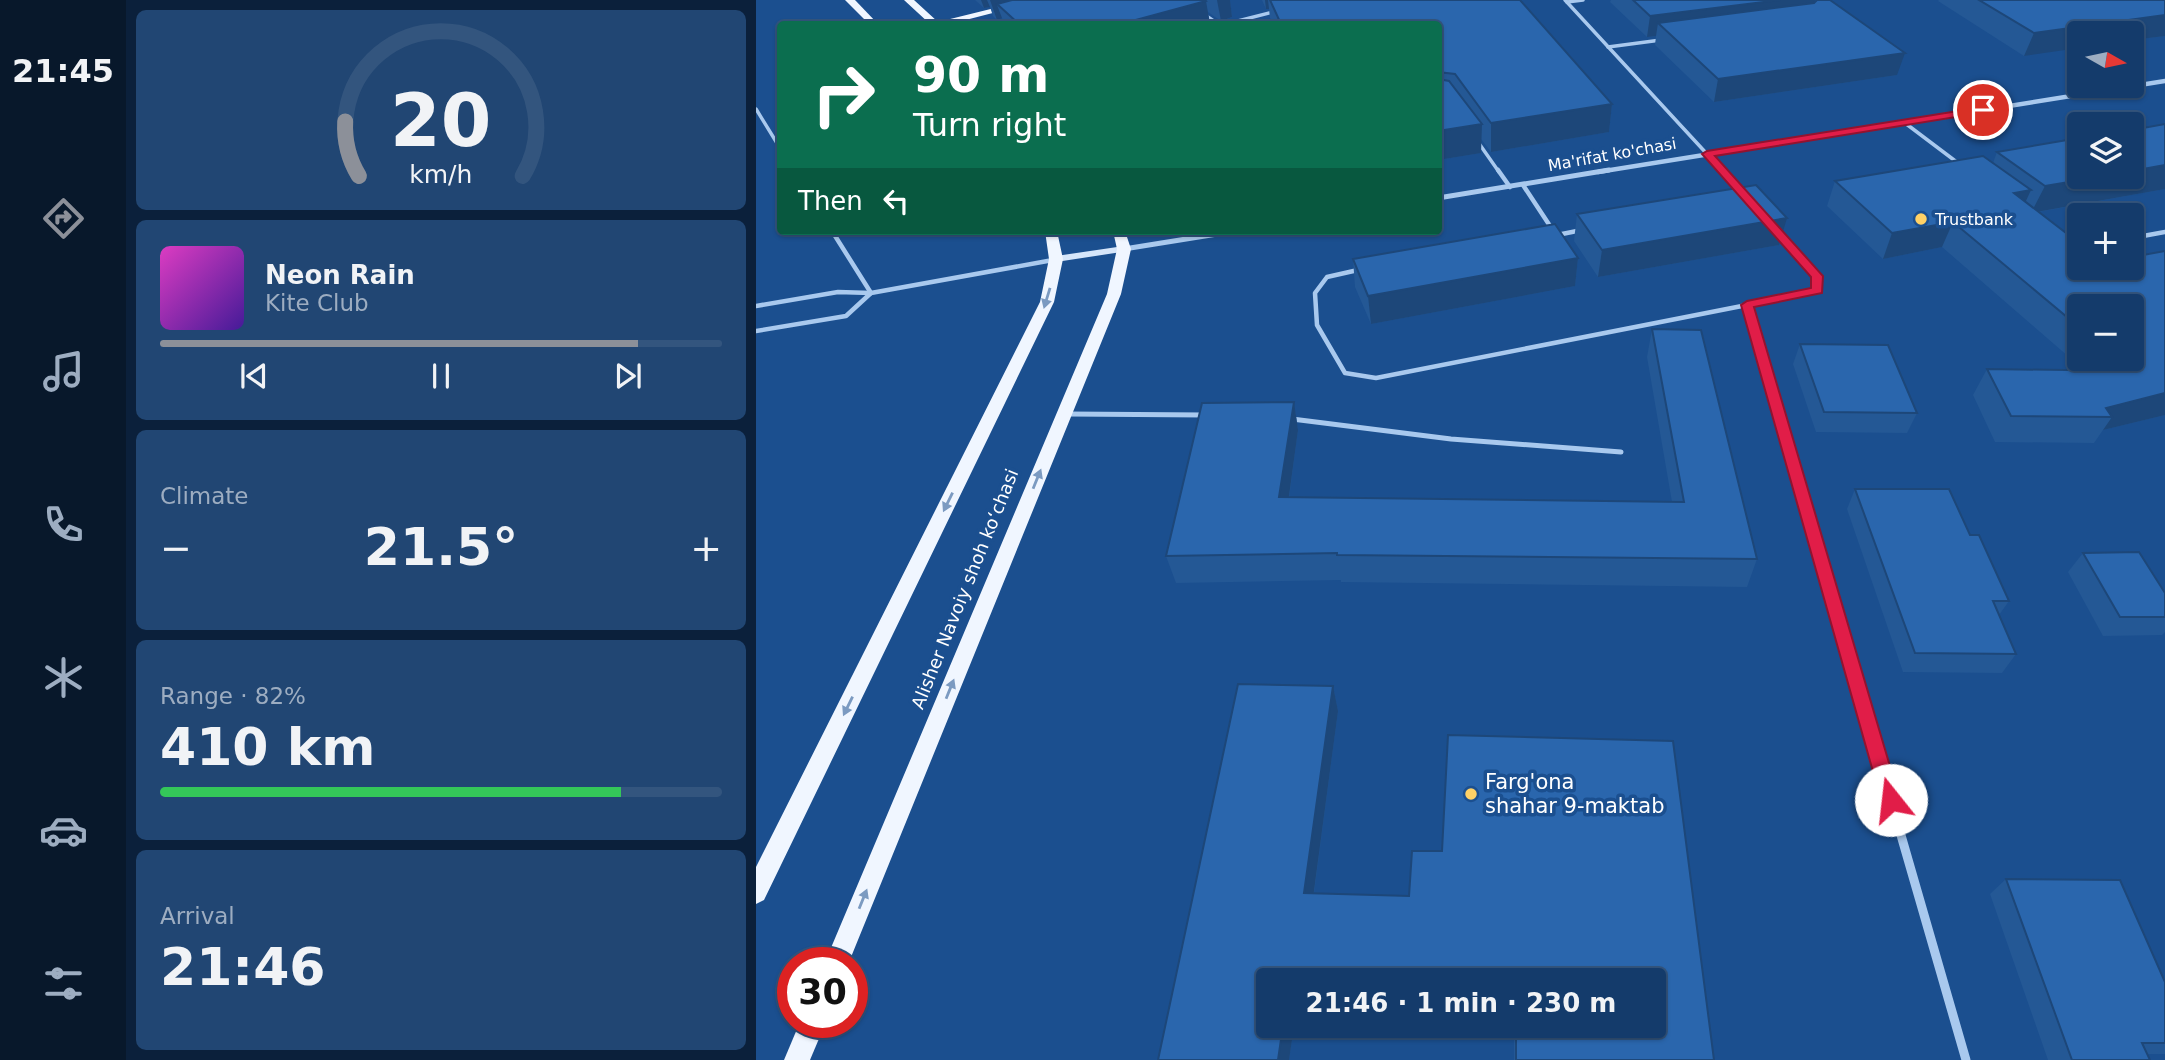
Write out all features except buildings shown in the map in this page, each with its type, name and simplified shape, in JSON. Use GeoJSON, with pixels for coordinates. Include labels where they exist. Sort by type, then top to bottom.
{"type":"FeatureCollection","features":[{"type":"Feature","properties":{"kind":"main road"},"geometry":{"type":"LineString","coordinates":[[850,0],[871,21]]}},
{"type":"Feature","properties":{"kind":"main road"},"geometry":{"type":"LineString","coordinates":[[909,0],[934,21]]}},
{"type":"Feature","properties":{"kind":"main road"},"geometry":{"type":"LineString","coordinates":[[950,21],[1038,0]]}},
{"type":"Feature","properties":{"kind":"main road"},"geometry":{"type":"LineString","coordinates":[[1008,21],[1032,15]]}},
{"type":"Feature","properties":{"kind":"main road"},"geometry":{"type":"LineString","coordinates":[[756,892],[1047,302],[1056,259],[1052,235]]}},
{"type":"Feature","properties":{"kind":"main road","name":"Alisher Navoiy shoh koʻchasi"},"geometry":{"type":"LineString","coordinates":[[843,947],[1114,294],[1121,240]]}},
{"type":"Feature","properties":{"kind":"main road"},"geometry":{"type":"LineString","coordinates":[[797,1060],[806,1038]]}},
{"type":"Feature","properties":{"kind":"street","name":"Ma'rifat ko'chasi"},"geometry":{"type":"LineString","coordinates":[[1442,197],[2165,81]]}},
{"type":"Feature","properties":{"kind":"street"},"geometry":{"type":"LineString","coordinates":[[1707,154],[1750,200]]}},
{"type":"Feature","properties":{"kind":"street"},"geometry":{"type":"LineString","coordinates":[[1775,228],[1817,276],[1818,290],[1747,305],[1966,1060]]}},
{"type":"Feature","properties":{"kind":"street"},"geometry":{"type":"LineString","coordinates":[[1056,259],[1121,240],[1185,235]]}},
{"type":"Feature","properties":{"kind":"lane"},"geometry":{"type":"LineString","coordinates":[[1566,1],[1583,0]]}},
{"type":"Feature","properties":{"kind":"lane"},"geometry":{"type":"LineString","coordinates":[[1566,1],[1707,154]]}},
{"type":"Feature","properties":{"kind":"lane"},"geometry":{"type":"LineString","coordinates":[[1197,8],[1214,21]]}},
{"type":"Feature","properties":{"kind":"lane"},"geometry":{"type":"LineString","coordinates":[[1238,21],[1274,12]]}},
{"type":"Feature","properties":{"kind":"lane"},"geometry":{"type":"LineString","coordinates":[[1608,47],[1662,39]]}},
{"type":"Feature","properties":{"kind":"lane"},"geometry":{"type":"LineString","coordinates":[[756,108],[777,143]]}},
{"type":"Feature","properties":{"kind":"lane"},"geometry":{"type":"LineString","coordinates":[[1905,123],[1960,165]]}},
{"type":"Feature","properties":{"kind":"lane"},"geometry":{"type":"LineString","coordinates":[[1474,136],[1510,187]]}},
{"type":"Feature","properties":{"kind":"lane"},"geometry":{"type":"LineString","coordinates":[[1523,185],[1555,235],[1594,228]]}},
{"type":"Feature","properties":{"kind":"lane"},"geometry":{"type":"LineString","coordinates":[[1737,202],[1750,200]]}},
{"type":"Feature","properties":{"kind":"lane"},"geometry":{"type":"LineString","coordinates":[[2144,236],[2165,232]]}},
{"type":"Feature","properties":{"kind":"lane"},"geometry":{"type":"LineString","coordinates":[[835,235],[871,293]]}},
{"type":"Feature","properties":{"kind":"lane"},"geometry":{"type":"LineString","coordinates":[[756,306],[838,292],[871,293],[1056,259]]}},
{"type":"Feature","properties":{"kind":"lane"},"geometry":{"type":"LineString","coordinates":[[1365,268],[1327,277],[1315,293],[1317,325],[1345,373],[1376,378],[1747,305]]}},
{"type":"Feature","properties":{"kind":"lane"},"geometry":{"type":"LineString","coordinates":[[756,331],[846,316],[871,293]]}},
{"type":"Feature","properties":{"kind":"lane"},"geometry":{"type":"LineString","coordinates":[[1065,414],[1211,415]]}},
{"type":"Feature","properties":{"kind":"lane"},"geometry":{"type":"LineString","coordinates":[[1289,419],[1451,439],[1621,452]]}},
{"type":"Feature","properties":{"kind":"place","name":"Trustbank"},"geometry":{"type":"Point","coordinates":[1921,219]}},
{"type":"Feature","properties":{"kind":"place","name":"Farg'ona shahar 9-maktab"},"geometry":{"type":"Point","coordinates":[1471,794]}},
{"type":"Feature","properties":{"kind":"route"},"geometry":{"type":"LineString","coordinates":[[1891,800],[1747,305],[1818,290],[1817,276],[1707,154],[1983,110]]}}]}
